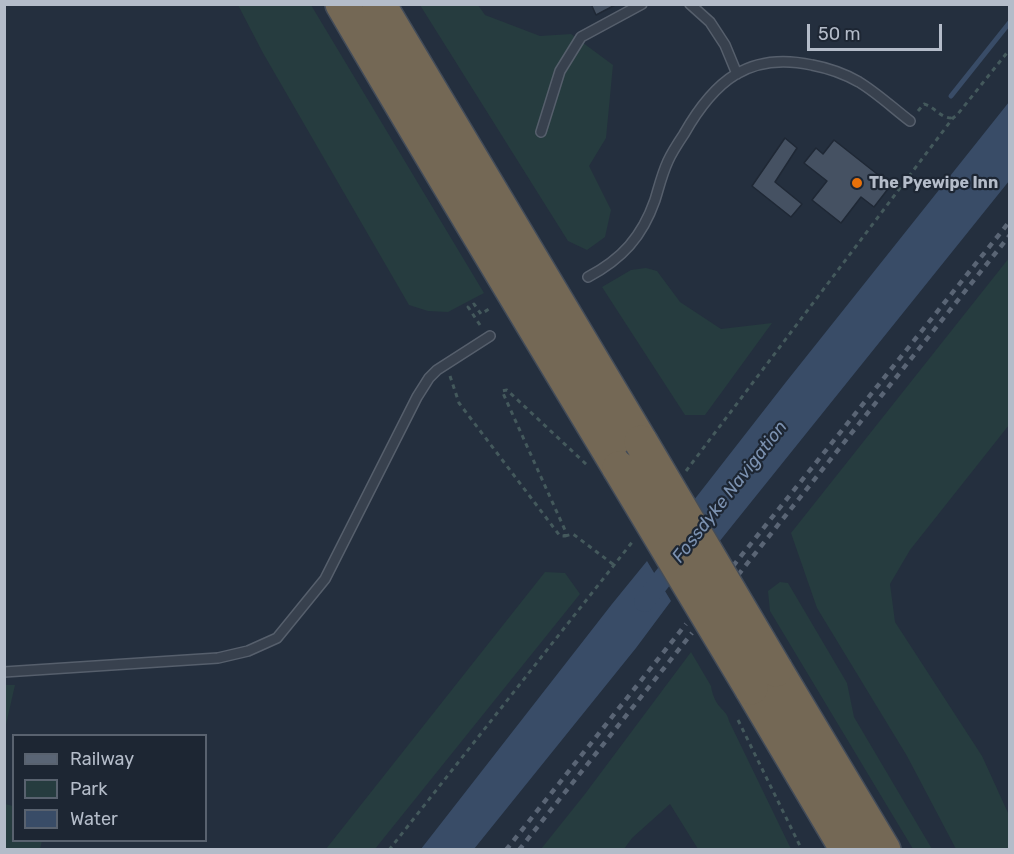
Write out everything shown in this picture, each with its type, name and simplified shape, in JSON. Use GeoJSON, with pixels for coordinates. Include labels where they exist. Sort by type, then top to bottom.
{"type":"FeatureCollection","features":[{"type":"Feature","properties":{"kind":"highway"},"geometry":{"type":"LineString","coordinates":[[342,4],[492,256],[604,468],[764,679],[885,849]]}},
{"type":"Feature","properties":{"kind":"highway"},"geometry":{"type":"LineString","coordinates":[[379,4],[641,442],[764,679],[847,849]]}},
{"type":"Feature","properties":{"kind":"lane"},"geometry":{"type":"LineString","coordinates":[[541,132],[560,71],[581,37],[642,4]]}},
{"type":"Feature","properties":{"kind":"lane"},"geometry":{"type":"LineString","coordinates":[[690,4],[710,22],[725,45],[737,74]]}},
{"type":"Feature","properties":{"kind":"lane"},"geometry":{"type":"LineString","coordinates":[[588,277],[627,250],[641,232],[668,161],[704,102],[717,89],[751,66],[784,61],[819,66],[858,82],[910,121]]}},
{"type":"Feature","properties":{"kind":"lane"},"geometry":{"type":"LineString","coordinates":[[4,672],[218,658],[248,651],[277,638],[325,579],[417,397],[429,378],[444,364],[490,336]]}},
{"type":"Feature","properties":{"kind":"path"},"geometry":{"type":"LineString","coordinates":[[679,479],[953,118],[1010,49]]}},
{"type":"Feature","properties":{"kind":"path"},"geometry":{"type":"LineString","coordinates":[[910,121],[924,104],[949,119],[953,118]]}},
{"type":"Feature","properties":{"kind":"path"},"geometry":{"type":"LineString","coordinates":[[480,325],[468,307],[474,304],[481,314],[496,305]]}},
{"type":"Feature","properties":{"kind":"path"},"geometry":{"type":"LineString","coordinates":[[444,364],[459,403],[560,536],[573,534],[614,565]]}},
{"type":"Feature","properties":{"kind":"path"},"geometry":{"type":"LineString","coordinates":[[565,536],[565,530],[502,391],[507,390],[604,468]]}},
{"type":"Feature","properties":{"kind":"path"},"geometry":{"type":"LineString","coordinates":[[389,849],[636,536]]}},
{"type":"Feature","properties":{"kind":"path"},"geometry":{"type":"LineString","coordinates":[[736,716],[802,849]]}},
{"type":"Feature","properties":{"kind":"green space"},"geometry":{"type":"Polygon","coordinates":[[[238,5],[311,5],[484,293],[448,312],[428,311],[409,305],[263,53],[238,5]]]}},
{"type":"Feature","properties":{"kind":"green space"},"geometry":{"type":"Polygon","coordinates":[[[420,5],[478,5],[485,15],[540,36],[571,34],[613,65],[606,138],[589,166],[611,210],[605,237],[587,250],[568,241],[420,5]]]}},
{"type":"Feature","properties":{"kind":"green space"},"geometry":{"type":"Polygon","coordinates":[[[1009,258],[1009,425],[910,550],[890,584],[895,622],[982,756],[1009,815],[1009,849],[956,849],[907,756],[817,608],[791,533],[1009,258]]]}},
{"type":"Feature","properties":{"kind":"green space"},"geometry":{"type":"Polygon","coordinates":[[[646,268],[657,271],[680,302],[721,329],[772,323],[705,415],[685,415],[602,287],[631,270],[646,268]]]}},
{"type":"Feature","properties":{"kind":"green space"},"geometry":{"type":"Polygon","coordinates":[[[545,572],[565,573],[580,594],[375,849],[326,849],[545,572]]]}},
{"type":"Feature","properties":{"kind":"green space"},"geometry":{"type":"Polygon","coordinates":[[[780,582],[788,583],[847,683],[854,717],[932,849],[913,849],[770,611],[768,591],[780,582]]]}},
{"type":"Feature","properties":{"kind":"green space"},"geometry":{"type":"Polygon","coordinates":[[[691,652],[711,686],[717,703],[727,716],[791,849],[698,849],[670,804],[632,838],[624,849],[541,849],[585,794],[691,652]]]}},
{"type":"Feature","properties":{"kind":"green space"},"geometry":{"type":"Polygon","coordinates":[[[4,685],[15,685],[5,729],[4,685]]]}},
{"type":"Feature","properties":{"kind":"green space"},"geometry":{"type":"Polygon","coordinates":[[[5,804],[12,806],[12,842],[42,842],[40,849],[5,849],[5,804]]]}},
{"type":"Feature","properties":{"kind":"water"},"geometry":{"type":"Polygon","coordinates":[[[1009,102],[1009,181],[719,542],[694,500],[1009,102]]]}},
{"type":"Feature","properties":{"kind":"water"},"geometry":{"type":"Polygon","coordinates":[[[647,561],[671,601],[636,648],[474,849],[421,849],[612,604],[647,561]]]}},
{"type":"Feature","properties":{"kind":"building"},"geometry":{"type":"Polygon","coordinates":[[[591,4],[617,4],[596,15],[591,4]]]}},
{"type":"Feature","properties":{"kind":"building"},"geometry":{"type":"Polygon","coordinates":[[[785,138],[797,148],[775,182],[802,204],[791,217],[752,186],[785,138]]]}},
{"type":"Feature","properties":{"kind":"building","name":"The Pyewipe Inn"},"geometry":{"type":"Polygon","coordinates":[[[834,140],[891,185],[874,207],[861,197],[841,223],[812,200],[827,181],[804,163],[816,148],[823,154],[834,140]]]}},
{"type":"Feature","properties":{"kind":"waterway"},"geometry":{"type":"LineString","coordinates":[[951,96],[1010,22]]}},
{"type":"Feature","properties":{"kind":"waterway","name":"Fossdyke Navigation"},"geometry":{"type":"LineString","coordinates":[[644,602],[681,555]]}},
{"type":"Feature","properties":{"kind":"railway"},"geometry":{"type":"LineString","coordinates":[[733,566],[1010,221]]}},
{"type":"Feature","properties":{"kind":"railway"},"geometry":{"type":"LineString","coordinates":[[738,575],[1010,235]]}},
{"type":"Feature","properties":{"kind":"railway"},"geometry":{"type":"LineString","coordinates":[[506,850],[686,624]]}},
{"type":"Feature","properties":{"kind":"railway"},"geometry":{"type":"LineString","coordinates":[[519,850],[692,633]]}},
{"type":"Feature","properties":{"kind":"place","name":"The Pyewipe Inn"},"geometry":{"type":"Point","coordinates":[857,183]}}]}
